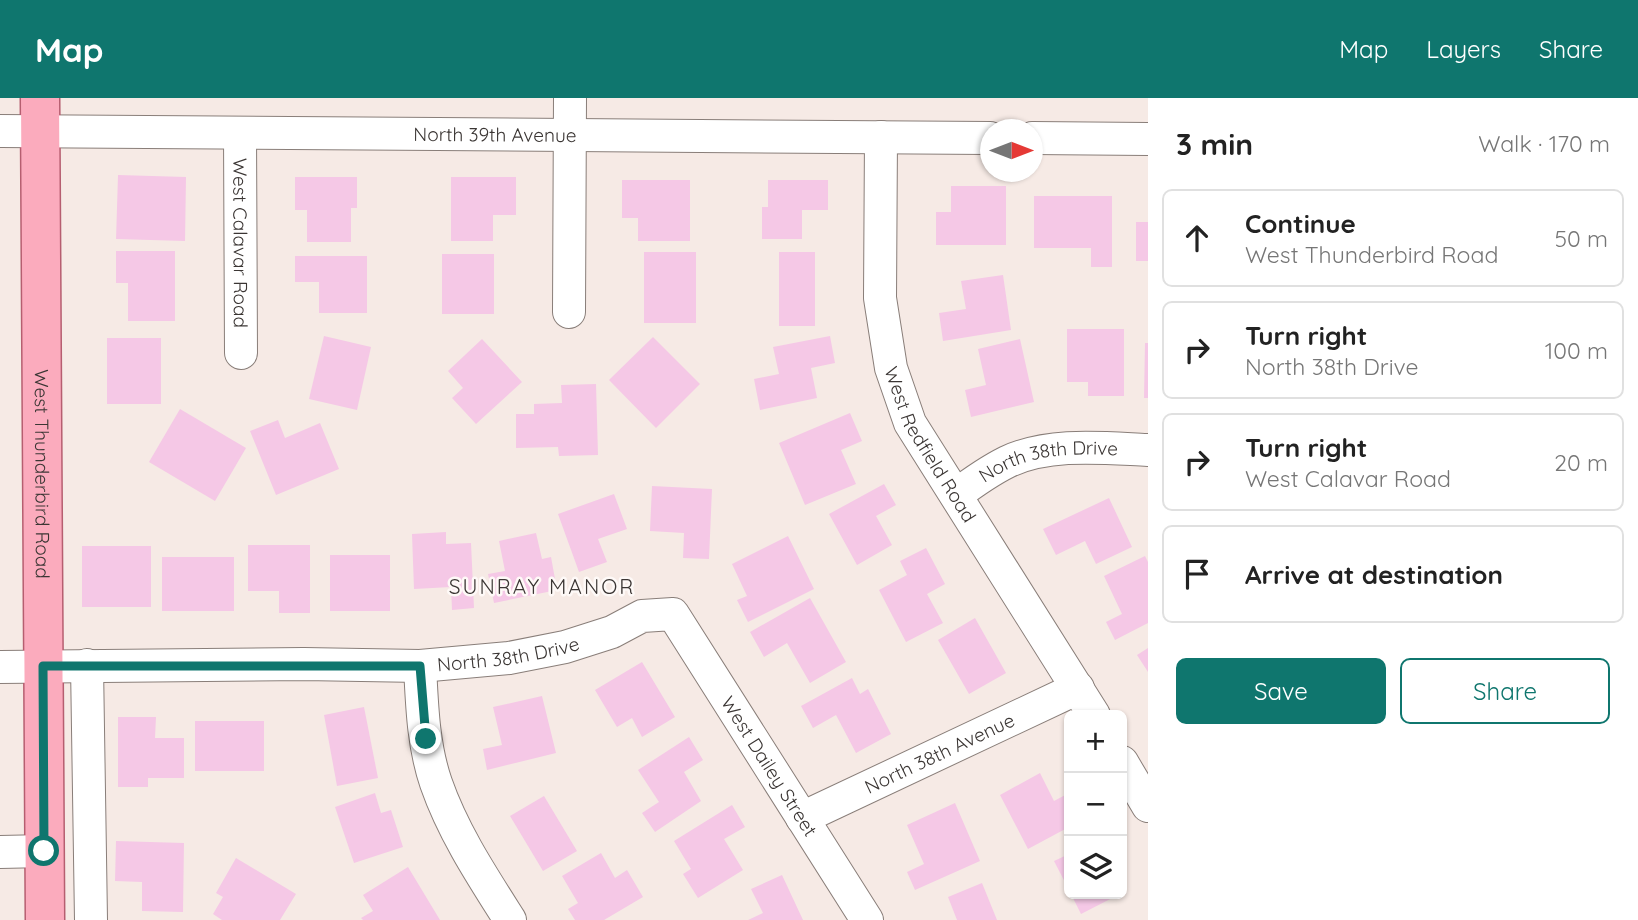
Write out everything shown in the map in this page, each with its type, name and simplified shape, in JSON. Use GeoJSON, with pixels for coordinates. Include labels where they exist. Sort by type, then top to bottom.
{"type":"FeatureCollection","features":[{"type":"Feature","properties":{"kind":"main road","name":"West Thunderbird Road"},"geometry":{"type":"LineString","coordinates":[[40,115],[45,920]]}},
{"type":"Feature","properties":{"kind":"street"},"geometry":{"type":"LineString","coordinates":[[569,312],[570,98]]}},
{"type":"Feature","properties":{"kind":"street","name":"North 39th Avenue"},"geometry":{"type":"LineString","coordinates":[[0,131],[40,115],[240,133],[980,138]]}},
{"type":"Feature","properties":{"kind":"street","name":"West Calavar Road"},"geometry":{"type":"LineString","coordinates":[[240,133],[241,353]]}},
{"type":"Feature","properties":{"kind":"street","name":"West Redfield Road"},"geometry":{"type":"LineString","coordinates":[[881,137],[880,298],[891,368],[910,423],[1091,710]]}},
{"type":"Feature","properties":{"kind":"street"},"geometry":{"type":"LineString","coordinates":[[1043,138],[1148,139]]}},
{"type":"Feature","properties":{"kind":"street","name":"North 38th Drive"},"geometry":{"type":"LineString","coordinates":[[956,495],[1009,461],[1037,452],[1094,448],[1148,450]]}},
{"type":"Feature","properties":{"kind":"street","name":"North 38th Drive"},"geometry":{"type":"LineString","coordinates":[[0,667],[420,666],[509,658],[565,647],[612,632],[642,616],[673,614]]}},
{"type":"Feature","properties":{"kind":"street","name":"West Dailey Street"},"geometry":{"type":"LineString","coordinates":[[673,614],[867,920]]}},
{"type":"Feature","properties":{"kind":"street"},"geometry":{"type":"LineString","coordinates":[[87,665],[91,920]]}},
{"type":"Feature","properties":{"kind":"street"},"geometry":{"type":"LineString","coordinates":[[420,666],[426,739],[436,782],[477,869],[510,920]]}},
{"type":"Feature","properties":{"kind":"street","name":"North 38th Avenue"},"geometry":{"type":"LineString","coordinates":[[802,818],[1078,688]]}},
{"type":"Feature","properties":{"kind":"street"},"geometry":{"type":"LineString","coordinates":[[1127,770],[1148,806]]}},
{"type":"Feature","properties":{"kind":"street"},"geometry":{"type":"LineString","coordinates":[[0,852],[44,851]]}},
{"type":"Feature","properties":{"kind":"building"},"geometry":{"type":"Polygon","coordinates":[[[118,175],[186,177],[185,241],[116,239],[118,175]]]}},
{"type":"Feature","properties":{"kind":"building"},"geometry":{"type":"Polygon","coordinates":[[[295,177],[357,177],[357,208],[351,208],[351,242],[307,242],[307,210],[295,210],[295,177]]]}},
{"type":"Feature","properties":{"kind":"building"},"geometry":{"type":"Polygon","coordinates":[[[451,177],[516,177],[516,215],[493,215],[493,241],[451,241],[451,177]]]}},
{"type":"Feature","properties":{"kind":"building"},"geometry":{"type":"Polygon","coordinates":[[[622,180],[690,180],[690,241],[638,241],[638,218],[622,218],[622,180]]]}},
{"type":"Feature","properties":{"kind":"building"},"geometry":{"type":"Polygon","coordinates":[[[768,180],[828,180],[828,210],[802,210],[802,239],[762,239],[762,207],[768,207],[768,180]]]}},
{"type":"Feature","properties":{"kind":"building"},"geometry":{"type":"Polygon","coordinates":[[[951,186],[1006,186],[1006,245],[936,245],[936,212],[951,212],[951,186]]]}},
{"type":"Feature","properties":{"kind":"building"},"geometry":{"type":"Polygon","coordinates":[[[1034,196],[1112,196],[1112,267],[1091,267],[1091,248],[1034,248],[1034,196]]]}},
{"type":"Feature","properties":{"kind":"building"},"geometry":{"type":"Polygon","coordinates":[[[1136,222],[1148,222],[1148,261],[1136,261],[1136,222]]]}},
{"type":"Feature","properties":{"kind":"building"},"geometry":{"type":"Polygon","coordinates":[[[116,251],[175,251],[175,321],[128,321],[128,283],[116,283],[116,251]]]}},
{"type":"Feature","properties":{"kind":"building"},"geometry":{"type":"Polygon","coordinates":[[[644,252],[696,252],[696,323],[644,323],[644,252]]]}},
{"type":"Feature","properties":{"kind":"building"},"geometry":{"type":"Polygon","coordinates":[[[779,252],[815,252],[815,326],[779,326],[779,252]]]}},
{"type":"Feature","properties":{"kind":"building"},"geometry":{"type":"Polygon","coordinates":[[[442,254],[494,254],[494,314],[442,314],[442,254]]]}},
{"type":"Feature","properties":{"kind":"building"},"geometry":{"type":"Polygon","coordinates":[[[295,256],[367,256],[367,313],[319,313],[319,282],[295,282],[295,256]]]}},
{"type":"Feature","properties":{"kind":"building"},"geometry":{"type":"Polygon","coordinates":[[[1003,275],[1011,330],[943,341],[939,313],[966,309],[961,281],[1003,275]]]}},
{"type":"Feature","properties":{"kind":"building"},"geometry":{"type":"Polygon","coordinates":[[[1067,329],[1124,329],[1124,396],[1088,396],[1088,382],[1067,382],[1067,329]]]}},
{"type":"Feature","properties":{"kind":"building"},"geometry":{"type":"Polygon","coordinates":[[[324,336],[371,347],[357,410],[309,399],[324,336]]]}},
{"type":"Feature","properties":{"kind":"building"},"geometry":{"type":"Polygon","coordinates":[[[830,336],[835,363],[811,368],[817,398],[760,410],[754,379],[779,374],[773,347],[830,336]]]}},
{"type":"Feature","properties":{"kind":"building"},"geometry":{"type":"Polygon","coordinates":[[[653,337],[700,384],[656,428],[609,380],[653,337]]]}},
{"type":"Feature","properties":{"kind":"building"},"geometry":{"type":"Polygon","coordinates":[[[107,338],[161,338],[161,404],[107,404],[107,338]]]}},
{"type":"Feature","properties":{"kind":"building"},"geometry":{"type":"Polygon","coordinates":[[[482,339],[522,382],[476,424],[452,398],[463,388],[448,371],[482,339]]]}},
{"type":"Feature","properties":{"kind":"building"},"geometry":{"type":"Polygon","coordinates":[[[1020,339],[1034,402],[971,417],[965,390],[986,385],[978,349],[1020,339]]]}},
{"type":"Feature","properties":{"kind":"building"},"geometry":{"type":"Polygon","coordinates":[[[1145,343],[1148,343],[1148,398],[1144,398],[1145,343]]]}},
{"type":"Feature","properties":{"kind":"building"},"geometry":{"type":"Polygon","coordinates":[[[596,384],[598,455],[559,456],[558,447],[516,448],[516,414],[534,414],[534,404],[562,403],[561,385],[596,384]]]}},
{"type":"Feature","properties":{"kind":"building"},"geometry":{"type":"Polygon","coordinates":[[[180,409],[246,448],[215,501],[149,462],[180,409]]]}},
{"type":"Feature","properties":{"kind":"building"},"geometry":{"type":"Polygon","coordinates":[[[850,413],[862,441],[841,450],[856,484],[805,505],[779,443],[850,413]]]}},
{"type":"Feature","properties":{"kind":"building"},"geometry":{"type":"Polygon","coordinates":[[[278,420],[285,438],[320,423],[339,469],[276,495],[250,431],[278,420]]]}},
{"type":"Feature","properties":{"kind":"building"},"geometry":{"type":"Polygon","coordinates":[[[884,484],[896,505],[876,516],[892,545],[857,565],[829,514],[884,484]]]}},
{"type":"Feature","properties":{"kind":"building"},"geometry":{"type":"Polygon","coordinates":[[[652,486],[712,489],[709,559],[683,558],[684,533],[650,531],[652,486]]]}},
{"type":"Feature","properties":{"kind":"building"},"geometry":{"type":"Polygon","coordinates":[[[614,494],[627,529],[598,539],[607,562],[579,572],[558,514],[614,494]]]}},
{"type":"Feature","properties":{"kind":"building"},"geometry":{"type":"Polygon","coordinates":[[[1109,498],[1132,547],[1096,564],[1085,541],[1056,555],[1043,529],[1109,498]]]}},
{"type":"Feature","properties":{"kind":"building"},"geometry":{"type":"Polygon","coordinates":[[[446,532],[446,544],[471,543],[474,608],[452,610],[451,587],[414,589],[412,534],[446,532]]]}},
{"type":"Feature","properties":{"kind":"building"},"geometry":{"type":"Polygon","coordinates":[[[536,533],[542,559],[551,557],[557,590],[494,603],[488,574],[505,571],[499,541],[536,533]]]}},
{"type":"Feature","properties":{"kind":"building"},"geometry":{"type":"Polygon","coordinates":[[[788,536],[814,589],[748,622],[737,600],[747,596],[732,564],[788,536]]]}},
{"type":"Feature","properties":{"kind":"building"},"geometry":{"type":"Polygon","coordinates":[[[248,545],[310,545],[310,613],[279,613],[279,591],[248,591],[248,545]]]}},
{"type":"Feature","properties":{"kind":"building"},"geometry":{"type":"Polygon","coordinates":[[[82,546],[151,546],[151,607],[82,607],[82,546]]]}},
{"type":"Feature","properties":{"kind":"building"},"geometry":{"type":"Polygon","coordinates":[[[926,548],[945,584],[927,594],[943,623],[906,642],[879,590],[907,575],[900,561],[926,548]]]}},
{"type":"Feature","properties":{"kind":"building"},"geometry":{"type":"Polygon","coordinates":[[[330,555],[390,555],[390,611],[330,611],[330,555]]]}},
{"type":"Feature","properties":{"kind":"building"},"geometry":{"type":"Polygon","coordinates":[[[1145,556],[1148,562],[1148,623],[1115,640],[1106,622],[1122,614],[1104,576],[1145,556]]]}},
{"type":"Feature","properties":{"kind":"building"},"geometry":{"type":"Polygon","coordinates":[[[162,557],[234,557],[234,611],[162,611],[162,557]]]}},
{"type":"Feature","properties":{"kind":"building"},"geometry":{"type":"Polygon","coordinates":[[[810,598],[846,662],[810,683],[787,643],[764,657],[750,632],[810,598]]]}},
{"type":"Feature","properties":{"kind":"building"},"geometry":{"type":"Polygon","coordinates":[[[975,618],[1006,673],[969,694],[938,640],[975,618]]]}},
{"type":"Feature","properties":{"kind":"building"},"geometry":{"type":"Polygon","coordinates":[[[1148,648],[1148,672],[1137,655],[1148,648]]]}},
{"type":"Feature","properties":{"kind":"building"},"geometry":{"type":"Polygon","coordinates":[[[642,662],[675,717],[642,737],[632,718],[617,727],[595,690],[642,662]]]}},
{"type":"Feature","properties":{"kind":"building"},"geometry":{"type":"Polygon","coordinates":[[[852,678],[860,694],[868,689],[891,734],[856,753],[836,715],[813,728],[801,706],[852,678]]]}},
{"type":"Feature","properties":{"kind":"building"},"geometry":{"type":"Polygon","coordinates":[[[542,696],[556,753],[487,770],[483,749],[502,745],[493,707],[542,696]]]}},
{"type":"Feature","properties":{"kind":"building"},"geometry":{"type":"Polygon","coordinates":[[[364,707],[378,778],[337,786],[324,715],[364,707]]]}},
{"type":"Feature","properties":{"kind":"building"},"geometry":{"type":"Polygon","coordinates":[[[118,717],[156,717],[155,738],[184,738],[184,778],[148,778],[148,787],[118,787],[118,717]]]}},
{"type":"Feature","properties":{"kind":"building"},"geometry":{"type":"Polygon","coordinates":[[[195,721],[264,721],[264,771],[195,771],[195,721]]]}},
{"type":"Feature","properties":{"kind":"building"},"geometry":{"type":"Polygon","coordinates":[[[689,737],[703,760],[684,772],[701,801],[655,832],[642,813],[659,802],[638,770],[689,737]]]}},
{"type":"Feature","properties":{"kind":"building"},"geometry":{"type":"Polygon","coordinates":[[[1040,773],[1054,801],[1064,796],[1064,830],[1028,849],[1000,795],[1040,773]]]}},
{"type":"Feature","properties":{"kind":"building"},"geometry":{"type":"Polygon","coordinates":[[[375,793],[381,813],[391,810],[403,847],[354,863],[335,807],[375,793]]]}},
{"type":"Feature","properties":{"kind":"building"},"geometry":{"type":"Polygon","coordinates":[[[544,796],[577,851],[543,871],[510,816],[544,796]]]}},
{"type":"Feature","properties":{"kind":"building"},"geometry":{"type":"Polygon","coordinates":[[[955,803],[980,861],[915,890],[907,872],[924,864],[907,825],[955,803]]]}},
{"type":"Feature","properties":{"kind":"building"},"geometry":{"type":"Polygon","coordinates":[[[732,805],[745,827],[724,839],[743,870],[698,898],[683,874],[691,869],[674,841],[732,805]]]}},
{"type":"Feature","properties":{"kind":"building"},"geometry":{"type":"Polygon","coordinates":[[[116,841],[184,843],[183,912],[142,911],[142,882],[115,881],[116,841]]]}},
{"type":"Feature","properties":{"kind":"building"},"geometry":{"type":"Polygon","coordinates":[[[601,853],[615,878],[627,870],[643,897],[604,920],[575,920],[568,909],[578,903],[562,876],[601,853]]]}},
{"type":"Feature","properties":{"kind":"building"},"geometry":{"type":"Polygon","coordinates":[[[1064,856],[1064,880],[1054,861],[1064,856]]]}},
{"type":"Feature","properties":{"kind":"building"},"geometry":{"type":"Polygon","coordinates":[[[236,858],[296,894],[280,920],[222,920],[213,914],[223,897],[216,893],[236,858]]]}},
{"type":"Feature","properties":{"kind":"building"},"geometry":{"type":"Polygon","coordinates":[[[408,867],[440,920],[363,920],[361,918],[373,911],[363,895],[408,867]]]}},
{"type":"Feature","properties":{"kind":"building"},"geometry":{"type":"Polygon","coordinates":[[[782,875],[803,920],[748,920],[763,913],[751,889],[782,875]]]}},
{"type":"Feature","properties":{"kind":"building"},"geometry":{"type":"Polygon","coordinates":[[[982,883],[997,920],[957,920],[948,897],[982,883]]]}},
{"type":"Feature","properties":{"kind":"building"},"geometry":{"type":"Polygon","coordinates":[[[1074,899],[1110,899],[1081,914],[1074,899]]]}},
{"type":"Feature","properties":{"kind":"district","name":"SUNRAY MANOR"},"geometry":{"type":"Point","coordinates":[542,587]}},
{"type":"Feature","properties":{"kind":"route"},"geometry":{"type":"LineString","coordinates":[[44,851],[43,666],[420,666],[426,739]]}}]}
